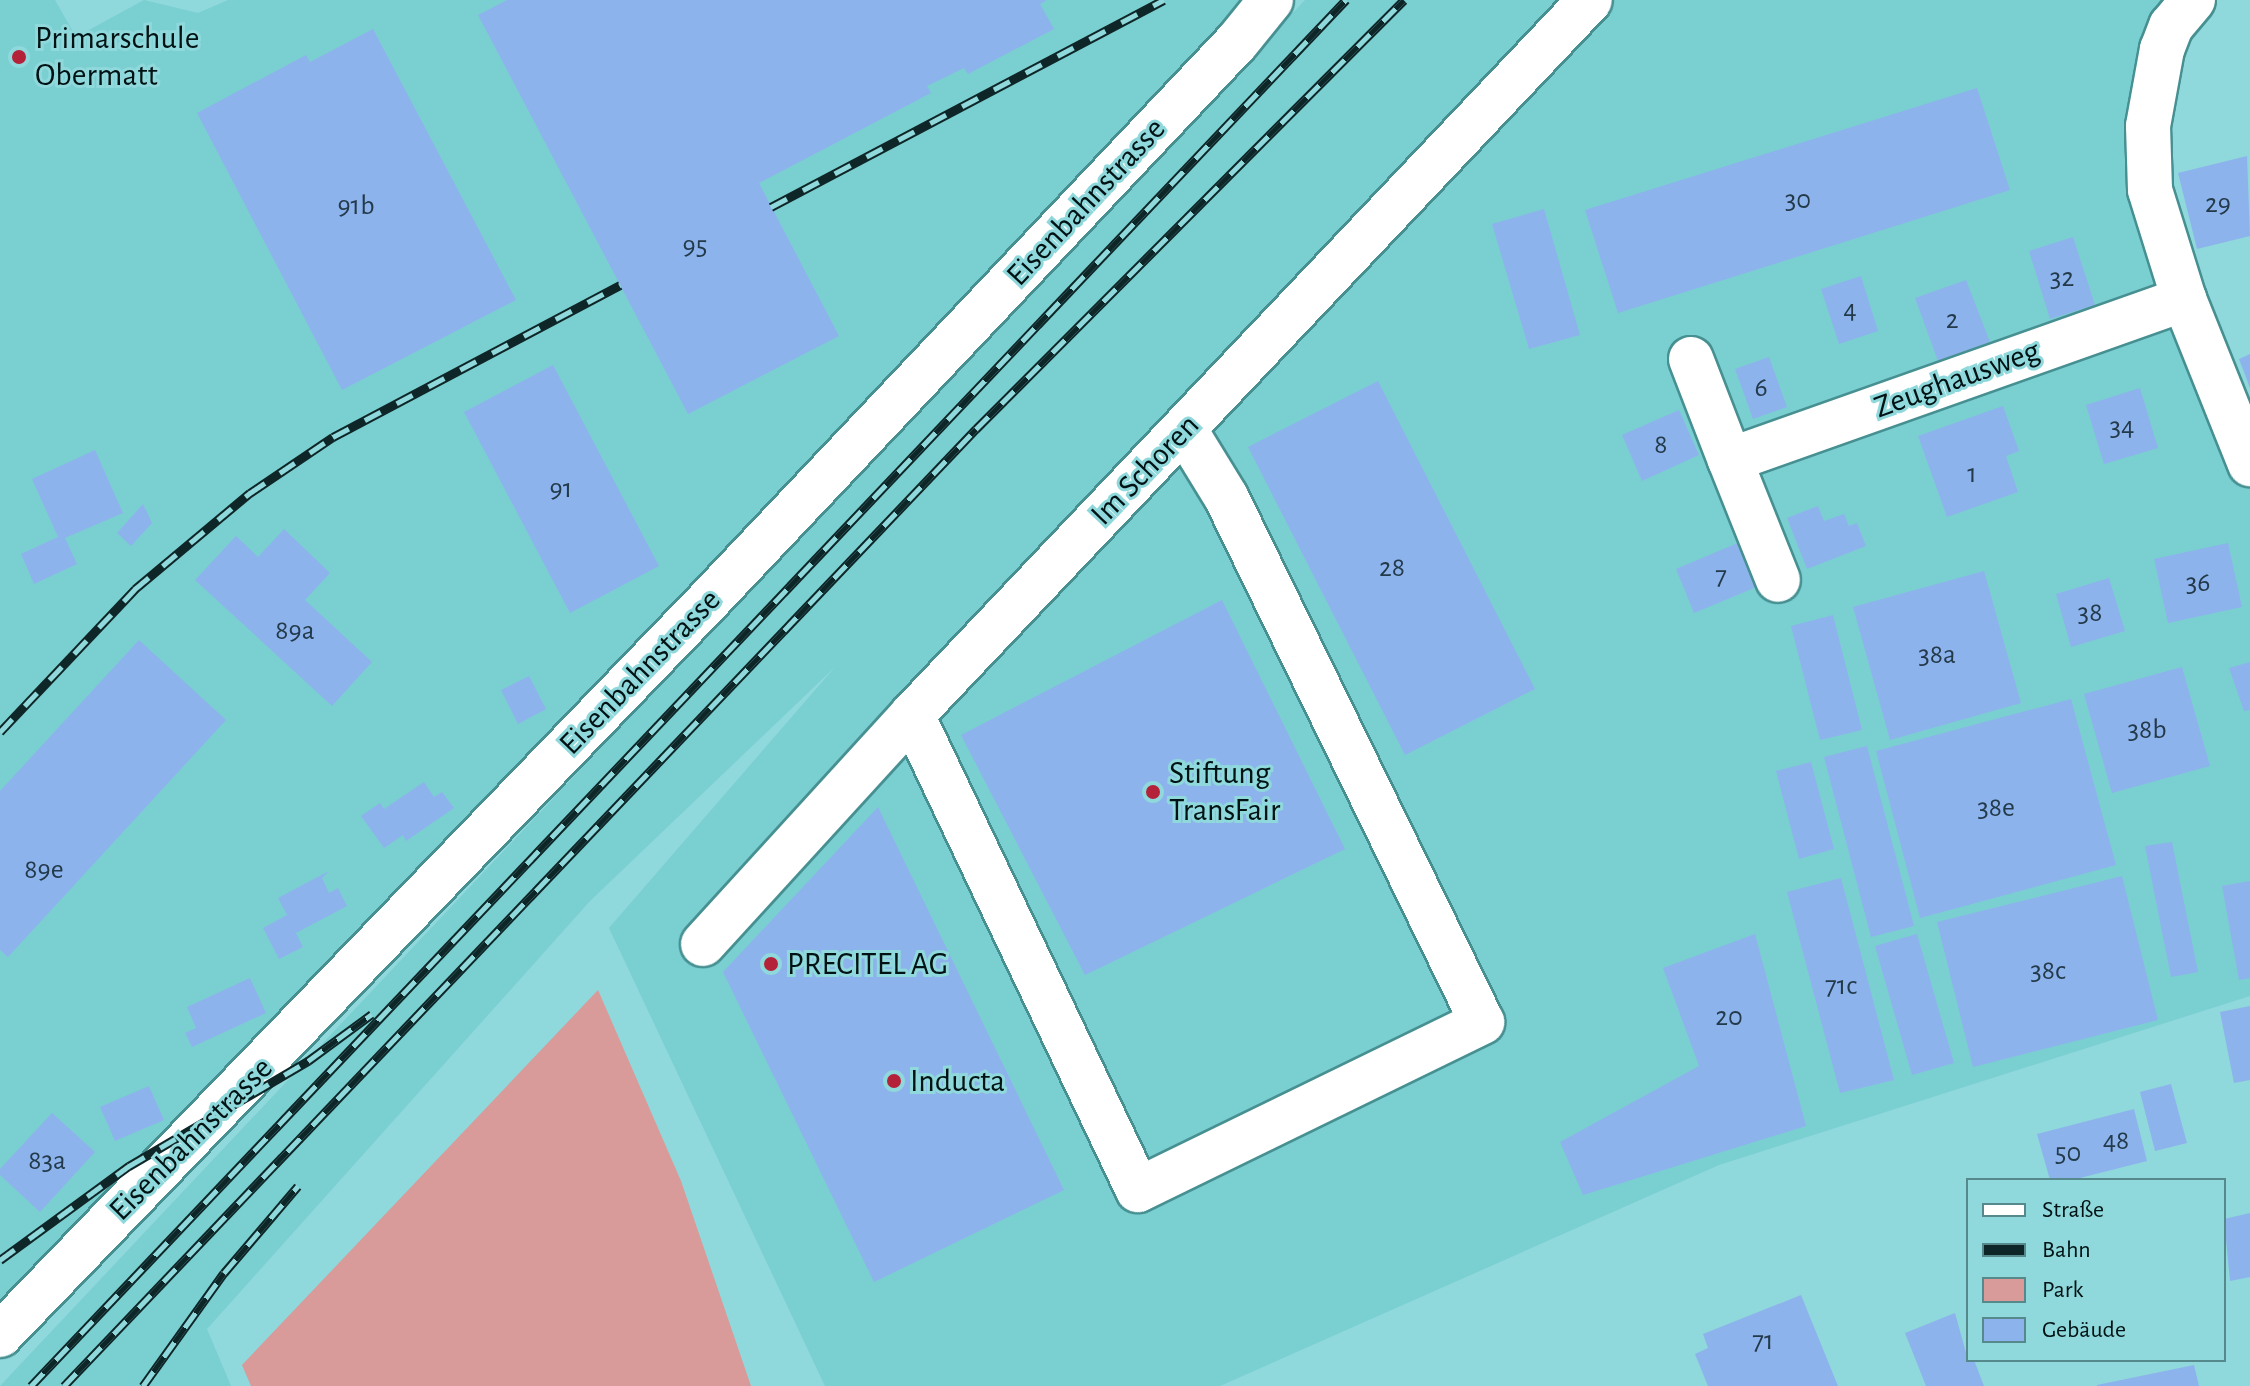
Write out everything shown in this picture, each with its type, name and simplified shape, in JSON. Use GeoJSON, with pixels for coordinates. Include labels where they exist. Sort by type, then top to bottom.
{"type":"FeatureCollection","features":[{"type":"Feature","properties":{"kind":"street","name":"Eisenbahnstrasse"},"geometry":{"type":"LineString","coordinates":[[5,1317],[313,1015],[1237,42],[1271,0]]}},
{"type":"Feature","properties":{"kind":"street","name":"Im Schoren"},"geometry":{"type":"LineString","coordinates":[[703,944],[912,715],[1590,0]]}},
{"type":"Feature","properties":{"kind":"street"},"geometry":{"type":"LineString","coordinates":[[2193,0],[2171,26],[2162,49],[2148,126],[2150,190],[2184,299],[2250,464]]}},
{"type":"Feature","properties":{"kind":"street","name":"Zeughausweg"},"geometry":{"type":"LineString","coordinates":[[1730,460],[2184,299]]}},
{"type":"Feature","properties":{"kind":"street"},"geometry":{"type":"LineString","coordinates":[[1691,359],[1778,580]]}},
{"type":"Feature","properties":{"kind":"street"},"geometry":{"type":"LineString","coordinates":[[912,715],[1138,1190],[1482,1022],[1226,497],[1185,430]]}},
{"type":"Feature","properties":{"kind":"shaded area"},"geometry":{"type":"Polygon","coordinates":[[[0,0],[55,0],[76,37],[144,0],[198,13],[228,0],[1271,0],[0,1335],[0,0]]]}},
{"type":"Feature","properties":{"kind":"shaded area"},"geometry":{"type":"Polygon","coordinates":[[[1305,0],[2193,0],[2148,126],[2250,464],[2250,996],[1719,1165],[1220,1386],[825,1386],[609,928],[835,667],[590,901],[207,1329],[231,1386],[0,1386],[1305,0]]]}},
{"type":"Feature","properties":{"kind":"green space"},"geometry":{"type":"Polygon","coordinates":[[[598,990],[681,1181],[751,1386],[251,1386],[242,1365],[598,990]]]}},
{"type":"Feature","properties":{"kind":"building"},"geometry":{"type":"Polygon","coordinates":[[[507,0],[1047,0],[1040,4],[1054,29],[968,74],[964,68],[927,86],[931,93],[759,183],[839,336],[688,414],[478,15],[507,0]]]}},
{"type":"Feature","properties":{"kind":"building"},"geometry":{"type":"Polygon","coordinates":[[[373,29],[516,300],[342,390],[197,113],[306,55],[310,62],[373,29]]]}},
{"type":"Feature","properties":{"kind":"building"},"geometry":{"type":"Polygon","coordinates":[[[1977,88],[2010,190],[1618,313],[1585,210],[1977,88]]]}},
{"type":"Feature","properties":{"kind":"building"},"geometry":{"type":"Polygon","coordinates":[[[2247,156],[2250,236],[2197,249],[2178,173],[2247,156]]]}},
{"type":"Feature","properties":{"kind":"building"},"geometry":{"type":"Polygon","coordinates":[[[1544,209],[1580,335],[1529,349],[1492,224],[1544,209]]]}},
{"type":"Feature","properties":{"kind":"building"},"geometry":{"type":"Polygon","coordinates":[[[2073,237],[2095,305],[2050,319],[2029,251],[2073,237]]]}},
{"type":"Feature","properties":{"kind":"building"},"geometry":{"type":"Polygon","coordinates":[[[1861,276],[1878,331],[1839,344],[1821,289],[1861,276]]]}},
{"type":"Feature","properties":{"kind":"building"},"geometry":{"type":"Polygon","coordinates":[[[1966,280],[1990,342],[1938,361],[1915,298],[1966,280]]]}},
{"type":"Feature","properties":{"kind":"building"},"geometry":{"type":"Polygon","coordinates":[[[2250,354],[2250,388],[2239,359],[2250,354]]]}},
{"type":"Feature","properties":{"kind":"building"},"geometry":{"type":"Polygon","coordinates":[[[1769,357],[1787,407],[1753,419],[1735,369],[1769,357]]]}},
{"type":"Feature","properties":{"kind":"building"},"geometry":{"type":"Polygon","coordinates":[[[553,365],[659,566],[570,613],[464,412],[553,365]]]}},
{"type":"Feature","properties":{"kind":"building"},"geometry":{"type":"Polygon","coordinates":[[[1378,381],[1535,689],[1405,755],[1248,447],[1378,381]]]}},
{"type":"Feature","properties":{"kind":"building"},"geometry":{"type":"Polygon","coordinates":[[[2140,388],[2158,448],[2104,464],[2086,405],[2140,388]]]}},
{"type":"Feature","properties":{"kind":"building"},"geometry":{"type":"Polygon","coordinates":[[[2003,406],[2019,451],[2006,456],[2018,492],[1947,517],[1918,436],[2003,406]]]}},
{"type":"Feature","properties":{"kind":"building"},"geometry":{"type":"Polygon","coordinates":[[[1679,410],[1699,455],[1642,481],[1622,435],[1679,410]]]}},
{"type":"Feature","properties":{"kind":"building"},"geometry":{"type":"Polygon","coordinates":[[[95,450],[123,513],[65,538],[77,564],[34,584],[21,554],[58,537],[32,479],[95,450]]]}},
{"type":"Feature","properties":{"kind":"building"},"geometry":{"type":"Polygon","coordinates":[[[143,504],[152,523],[131,546],[117,533],[143,504]]]}},
{"type":"Feature","properties":{"kind":"building"},"geometry":{"type":"Polygon","coordinates":[[[1818,506],[1824,521],[1844,514],[1849,526],[1857,523],[1866,546],[1807,569],[1787,518],[1818,506]]]}},
{"type":"Feature","properties":{"kind":"building"},"geometry":{"type":"Polygon","coordinates":[[[284,529],[330,573],[305,600],[372,662],[332,706],[195,580],[236,536],[258,557],[284,529]]]}},
{"type":"Feature","properties":{"kind":"building"},"geometry":{"type":"Polygon","coordinates":[[[1747,539],[1766,583],[1694,613],[1676,569],[1747,539]]]}},
{"type":"Feature","properties":{"kind":"building"},"geometry":{"type":"Polygon","coordinates":[[[2228,543],[2242,607],[2168,623],[2154,559],[2228,543]]]}},
{"type":"Feature","properties":{"kind":"building"},"geometry":{"type":"Polygon","coordinates":[[[1984,571],[2021,703],[1890,740],[1853,607],[1984,571]]]}},
{"type":"Feature","properties":{"kind":"building"},"geometry":{"type":"Polygon","coordinates":[[[2109,578],[2125,631],[2071,647],[2056,594],[2109,578]]]}},
{"type":"Feature","properties":{"kind":"building","name":"Stiftung TransFair"},"geometry":{"type":"Polygon","coordinates":[[[1222,600],[1345,849],[1085,975],[961,735],[1222,600]]]}},
{"type":"Feature","properties":{"kind":"building"},"geometry":{"type":"Polygon","coordinates":[[[1833,615],[1862,730],[1820,740],[1791,626],[1833,615]]]}},
{"type":"Feature","properties":{"kind":"building"},"geometry":{"type":"Polygon","coordinates":[[[139,640],[226,720],[8,957],[0,950],[0,791],[139,640]]]}},
{"type":"Feature","properties":{"kind":"building"},"geometry":{"type":"Polygon","coordinates":[[[2250,662],[2250,710],[2244,711],[2229,668],[2250,662]]]}},
{"type":"Feature","properties":{"kind":"building"},"geometry":{"type":"Polygon","coordinates":[[[2182,667],[2210,766],[2112,793],[2084,694],[2182,667]]]}},
{"type":"Feature","properties":{"kind":"building"},"geometry":{"type":"Polygon","coordinates":[[[529,676],[546,709],[518,724],[501,690],[529,676]]]}},
{"type":"Feature","properties":{"kind":"building"},"geometry":{"type":"Polygon","coordinates":[[[2071,699],[2116,865],[1920,918],[1876,751],[2071,699]]]}},
{"type":"Feature","properties":{"kind":"building"},"geometry":{"type":"Polygon","coordinates":[[[1867,746],[1914,926],[1871,937],[1824,757],[1867,746]]]}},
{"type":"Feature","properties":{"kind":"building"},"geometry":{"type":"Polygon","coordinates":[[[1811,762],[1834,849],[1799,859],[1776,771],[1811,762]]]}},
{"type":"Feature","properties":{"kind":"building"},"geometry":{"type":"Polygon","coordinates":[[[424,782],[434,797],[442,792],[454,808],[406,841],[403,835],[384,848],[361,816],[380,803],[384,809],[424,782]]]}},
{"type":"Feature","properties":{"kind":"building","name":"Inducta"},"geometry":{"type":"Polygon","coordinates":[[[878,807],[1064,1190],[874,1282],[723,972],[878,807]]]}},
{"type":"Feature","properties":{"kind":"building"},"geometry":{"type":"Polygon","coordinates":[[[2172,842],[2198,972],[2171,977],[2145,846],[2172,842]]]}},
{"type":"Feature","properties":{"kind":"building"},"geometry":{"type":"Polygon","coordinates":[[[329,871],[322,878],[329,893],[338,888],[347,906],[296,933],[303,947],[279,959],[263,928],[287,915],[278,898],[329,871]]]}},
{"type":"Feature","properties":{"kind":"building"},"geometry":{"type":"Polygon","coordinates":[[[2122,876],[2158,1020],[1973,1067],[1937,922],[2122,876]]]}},
{"type":"Feature","properties":{"kind":"building"},"geometry":{"type":"Polygon","coordinates":[[[1841,878],[1894,1080],[1840,1093],[1787,892],[1841,878]]]}},
{"type":"Feature","properties":{"kind":"building"},"geometry":{"type":"Polygon","coordinates":[[[2250,881],[2250,978],[2239,980],[2222,886],[2250,881]]]}},
{"type":"Feature","properties":{"kind":"building"},"geometry":{"type":"Polygon","coordinates":[[[1755,934],[1806,1126],[1583,1195],[1560,1142],[1699,1066],[1663,968],[1755,934]]]}},
{"type":"Feature","properties":{"kind":"building"},"geometry":{"type":"Polygon","coordinates":[[[1917,934],[1954,1063],[1912,1075],[1875,946],[1917,934]]]}},
{"type":"Feature","properties":{"kind":"building"},"geometry":{"type":"Polygon","coordinates":[[[250,978],[266,1013],[192,1047],[185,1033],[196,1028],[187,1007],[250,978]]]}},
{"type":"Feature","properties":{"kind":"building"},"geometry":{"type":"Polygon","coordinates":[[[2250,1006],[2250,1080],[2234,1083],[2220,1012],[2250,1006]]]}},
{"type":"Feature","properties":{"kind":"building"},"geometry":{"type":"Polygon","coordinates":[[[2171,1084],[2187,1143],[2155,1151],[2140,1092],[2171,1084]]]}},
{"type":"Feature","properties":{"kind":"building"},"geometry":{"type":"Polygon","coordinates":[[[149,1086],[164,1120],[115,1141],[100,1107],[149,1086]]]}},
{"type":"Feature","properties":{"kind":"building"},"geometry":{"type":"Polygon","coordinates":[[[2134,1109],[2147,1161],[2080,1178],[2049,1178],[2037,1134],[2134,1109]]]}},
{"type":"Feature","properties":{"kind":"building"},"geometry":{"type":"Polygon","coordinates":[[[52,1113],[95,1152],[40,1212],[0,1175],[0,1169],[52,1113]]]}},
{"type":"Feature","properties":{"kind":"building"},"geometry":{"type":"Polygon","coordinates":[[[2250,1213],[2250,1277],[2230,1281],[2226,1219],[2250,1213]]]}},
{"type":"Feature","properties":{"kind":"building"},"geometry":{"type":"Polygon","coordinates":[[[1801,1295],[1838,1386],[1708,1386],[1695,1354],[1708,1348],[1703,1334],[1801,1295]]]}},
{"type":"Feature","properties":{"kind":"building"},"geometry":{"type":"Polygon","coordinates":[[[1955,1313],[1966,1362],[1975,1362],[1984,1386],[1926,1386],[1905,1333],[1955,1313]]]}},
{"type":"Feature","properties":{"kind":"building"},"geometry":{"type":"Polygon","coordinates":[[[2194,1365],[2199,1386],[2097,1386],[2097,1385],[2194,1365]]]}},
{"type":"Feature","properties":{"kind":"railway"},"geometry":{"type":"LineString","coordinates":[[771,207],[1164,0]]}},
{"type":"Feature","properties":{"kind":"railway"},"geometry":{"type":"LineString","coordinates":[[31,1386],[1346,0]]}},
{"type":"Feature","properties":{"kind":"railway"},"geometry":{"type":"LineString","coordinates":[[64,1386],[976,429],[1404,0]]}},
{"type":"Feature","properties":{"kind":"railway"},"geometry":{"type":"LineString","coordinates":[[0,732],[135,589],[250,493],[333,437],[620,285]]}},
{"type":"Feature","properties":{"kind":"railway"},"geometry":{"type":"LineString","coordinates":[[0,1260],[129,1166],[308,1061],[372,1014]]}},
{"type":"Feature","properties":{"kind":"railway"},"geometry":{"type":"LineString","coordinates":[[143,1386],[224,1273],[298,1186]]}},
{"type":"Feature","properties":{"kind":"place","name":"Primarschule Obermatt"},"geometry":{"type":"Point","coordinates":[19,57]}},
{"type":"Feature","properties":{"kind":"place","name":"Stiftung TransFair"},"geometry":{"type":"Point","coordinates":[1153,792]}},
{"type":"Feature","properties":{"kind":"place","name":"PRECITEL AG"},"geometry":{"type":"Point","coordinates":[771,964]}},
{"type":"Feature","properties":{"kind":"place","name":"Inducta"},"geometry":{"type":"Point","coordinates":[894,1081]}}]}
